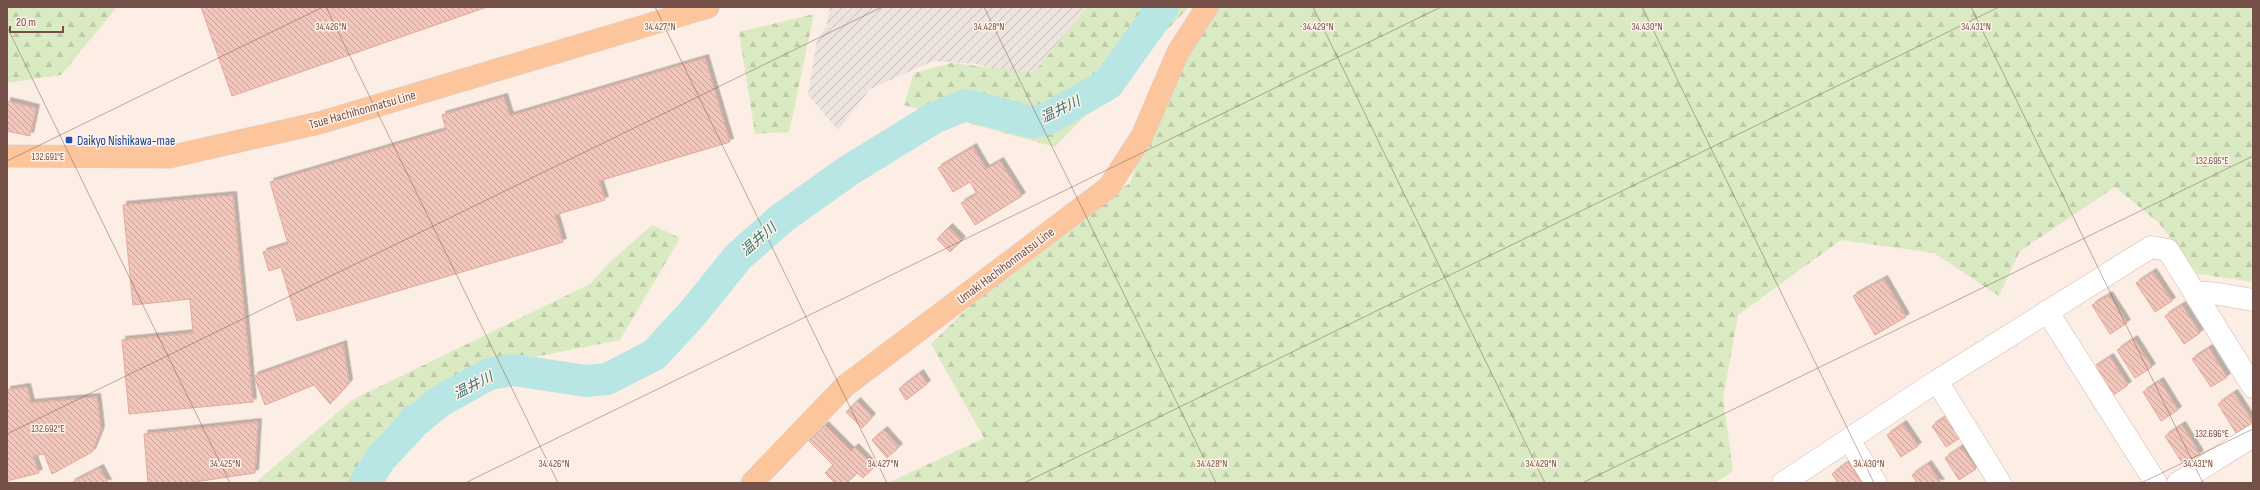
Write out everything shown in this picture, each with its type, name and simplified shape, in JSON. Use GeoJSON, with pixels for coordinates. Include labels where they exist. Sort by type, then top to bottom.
{"type":"FeatureCollection","features":[{"type":"Feature","properties":{"kind":"main road","name":"Tsue Hachihonmatsu Line"},"geometry":{"type":"LineString","coordinates":[[7,156],[169,157],[319,123],[708,7]]}},
{"type":"Feature","properties":{"kind":"main road","name":"Umaki Hachihonmatsu Line"},"geometry":{"type":"LineString","coordinates":[[752,483],[845,386],[1108,187],[1142,136],[1178,52],[1207,7]]}},
{"type":"Feature","properties":{"kind":"street"},"geometry":{"type":"LineString","coordinates":[[1783,483],[1937,381],[2151,247],[2168,250],[2253,386]]}},
{"type":"Feature","properties":{"kind":"street"},"geometry":{"type":"LineString","coordinates":[[2195,292],[2219,294],[2253,300]]}},
{"type":"Feature","properties":{"kind":"street"},"geometry":{"type":"LineString","coordinates":[[2047,311],[2156,483]]}},
{"type":"Feature","properties":{"kind":"street"},"geometry":{"type":"LineString","coordinates":[[1937,381],[2000,483]]}},
{"type":"Feature","properties":{"kind":"street"},"geometry":{"type":"LineString","coordinates":[[2178,483],[2253,436]]}},
{"type":"Feature","properties":{"kind":"street"},"geometry":{"type":"LineString","coordinates":[[1849,440],[1876,483]]}},
{"type":"Feature","properties":{"kind":"shaded area"},"geometry":{"type":"Polygon","coordinates":[[[830,7],[1116,7],[1044,84],[978,64],[933,61],[870,89],[838,130],[808,95],[817,40],[826,27],[830,7]]]}},
{"type":"Feature","properties":{"kind":"green space"},"geometry":{"type":"Polygon","coordinates":[[[7,7],[117,7],[61,75],[7,83],[7,7]]]}},
{"type":"Feature","properties":{"kind":"green space"},"geometry":{"type":"Polygon","coordinates":[[[1087,7],[1189,7],[1055,147],[904,105],[914,73],[951,63],[1034,73],[1087,7]]]}},
{"type":"Feature","properties":{"kind":"green space"},"geometry":{"type":"Polygon","coordinates":[[[1215,7],[2253,7],[2253,282],[2198,274],[2159,223],[2115,187],[2020,251],[1999,296],[1934,253],[1841,240],[1738,315],[1723,398],[1733,471],[1715,483],[888,483],[984,438],[931,344],[1031,246],[1130,183],[1178,52],[1215,7]]]}},
{"type":"Feature","properties":{"kind":"green space"},"geometry":{"type":"Polygon","coordinates":[[[814,14],[789,132],[755,134],[739,32],[814,14]]]}},
{"type":"Feature","properties":{"kind":"green space"},"geometry":{"type":"Polygon","coordinates":[[[652,225],[680,238],[620,340],[519,360],[396,442],[355,483],[255,483],[352,400],[590,284],[610,262],[652,225]]]}},
{"type":"Feature","properties":{"kind":"building"},"geometry":{"type":"Polygon","coordinates":[[[201,7],[487,7],[232,96],[201,7]]]}},
{"type":"Feature","properties":{"kind":"building"},"geometry":{"type":"Polygon","coordinates":[[[705,58],[730,142],[599,181],[605,200],[555,215],[563,242],[297,321],[281,267],[269,271],[263,252],[288,244],[270,182],[446,130],[442,115],[504,97],[510,116],[705,58]]]}},
{"type":"Feature","properties":{"kind":"building"},"geometry":{"type":"Polygon","coordinates":[[[7,101],[36,108],[30,136],[7,131],[7,101]]]}},
{"type":"Feature","properties":{"kind":"building"},"geometry":{"type":"Polygon","coordinates":[[[973,147],[986,169],[1000,161],[1022,196],[975,225],[961,203],[977,194],[970,182],[953,192],[938,168],[973,147]]]}},
{"type":"Feature","properties":{"kind":"building"},"geometry":{"type":"Polygon","coordinates":[[[233,195],[253,402],[129,414],[122,340],[193,333],[190,299],[133,305],[123,205],[233,195]]]}},
{"type":"Feature","properties":{"kind":"building"},"geometry":{"type":"Polygon","coordinates":[[[949,227],[962,240],[950,252],[937,239],[949,227]]]}},
{"type":"Feature","properties":{"kind":"building"},"geometry":{"type":"Polygon","coordinates":[[[2153,272],[2172,301],[2155,312],[2136,283],[2153,272]]]}},
{"type":"Feature","properties":{"kind":"building"},"geometry":{"type":"Polygon","coordinates":[[[1884,279],[1906,317],[1875,335],[1853,296],[1884,279]]]}},
{"type":"Feature","properties":{"kind":"building"},"geometry":{"type":"Polygon","coordinates":[[[2109,295],[2127,323],[2110,334],[2092,305],[2109,295]]]}},
{"type":"Feature","properties":{"kind":"building"},"geometry":{"type":"Polygon","coordinates":[[[2182,305],[2200,333],[2184,344],[2165,316],[2182,305]]]}},
{"type":"Feature","properties":{"kind":"building"},"geometry":{"type":"Polygon","coordinates":[[[2134,339],[2152,367],[2135,378],[2117,350],[2134,339]]]}},
{"type":"Feature","properties":{"kind":"building"},"geometry":{"type":"Polygon","coordinates":[[[343,344],[349,383],[330,404],[314,385],[265,405],[254,376],[343,344]]]}},
{"type":"Feature","properties":{"kind":"building"},"geometry":{"type":"Polygon","coordinates":[[[2209,348],[2227,377],[2211,387],[2192,359],[2209,348]]]}},
{"type":"Feature","properties":{"kind":"building"},"geometry":{"type":"Polygon","coordinates":[[[2110,357],[2128,385],[2112,396],[2093,368],[2110,357]]]}},
{"type":"Feature","properties":{"kind":"building"},"geometry":{"type":"Polygon","coordinates":[[[920,373],[927,384],[906,400],[899,389],[920,373]]]}},
{"type":"Feature","properties":{"kind":"building"},"geometry":{"type":"Polygon","coordinates":[[[2160,381],[2178,410],[2161,421],[2143,392],[2160,381]]]}},
{"type":"Feature","properties":{"kind":"building"},"geometry":{"type":"Polygon","coordinates":[[[27,387],[31,403],[97,397],[101,430],[92,452],[52,474],[44,454],[33,456],[39,473],[7,481],[7,390],[27,387]]]}},
{"type":"Feature","properties":{"kind":"building"},"geometry":{"type":"Polygon","coordinates":[[[2234,393],[2253,422],[2236,433],[2218,404],[2234,393]]]}},
{"type":"Feature","properties":{"kind":"building"},"geometry":{"type":"Polygon","coordinates":[[[857,401],[872,417],[862,428],[846,412],[857,401]]]}},
{"type":"Feature","properties":{"kind":"building"},"geometry":{"type":"Polygon","coordinates":[[[1948,415],[1963,436],[1946,447],[1932,426],[1948,415]]]}},
{"type":"Feature","properties":{"kind":"building"},"geometry":{"type":"Polygon","coordinates":[[[258,422],[255,473],[188,483],[148,483],[144,434],[258,422]]]}},
{"type":"Feature","properties":{"kind":"building"},"geometry":{"type":"Polygon","coordinates":[[[1903,424],[1918,446],[1901,457],[1887,435],[1903,424]]]}},
{"type":"Feature","properties":{"kind":"building"},"geometry":{"type":"Polygon","coordinates":[[[825,425],[851,451],[855,447],[874,467],[863,478],[857,473],[847,483],[835,483],[825,473],[833,465],[809,441],[825,425]]]}},
{"type":"Feature","properties":{"kind":"building"},"geometry":{"type":"Polygon","coordinates":[[[2182,425],[2200,454],[2183,464],[2165,436],[2182,425]]]}},
{"type":"Feature","properties":{"kind":"building"},"geometry":{"type":"Polygon","coordinates":[[[884,430],[899,447],[887,458],[872,440],[884,430]]]}},
{"type":"Feature","properties":{"kind":"building"},"geometry":{"type":"Polygon","coordinates":[[[1961,447],[1976,469],[1959,480],[1945,458],[1961,447]]]}},
{"type":"Feature","properties":{"kind":"building"},"geometry":{"type":"Polygon","coordinates":[[[1848,462],[1862,483],[1838,483],[1832,474],[1848,462]]]}},
{"type":"Feature","properties":{"kind":"building"},"geometry":{"type":"Polygon","coordinates":[[[1928,464],[1941,483],[1917,483],[1912,475],[1928,464]]]}},
{"type":"Feature","properties":{"kind":"building"},"geometry":{"type":"Polygon","coordinates":[[[100,468],[108,483],[71,483],[100,468]]]}},
{"type":"Feature","properties":{"kind":"waterway","name":"温井川"},"geometry":{"type":"LineString","coordinates":[[365,483],[381,458],[410,427],[414,420],[416,421],[439,402],[489,374],[513,370],[586,381],[607,379],[654,355],[692,314],[738,257],[782,218],[848,171],[934,118],[966,105],[1032,122],[1047,119],[1108,84],[1163,7]]}},
{"type":"Feature","properties":{"kind":"place","name":"Daikyo Nishikawa-mae"},"geometry":{"type":"Point","coordinates":[69,140]}}]}
